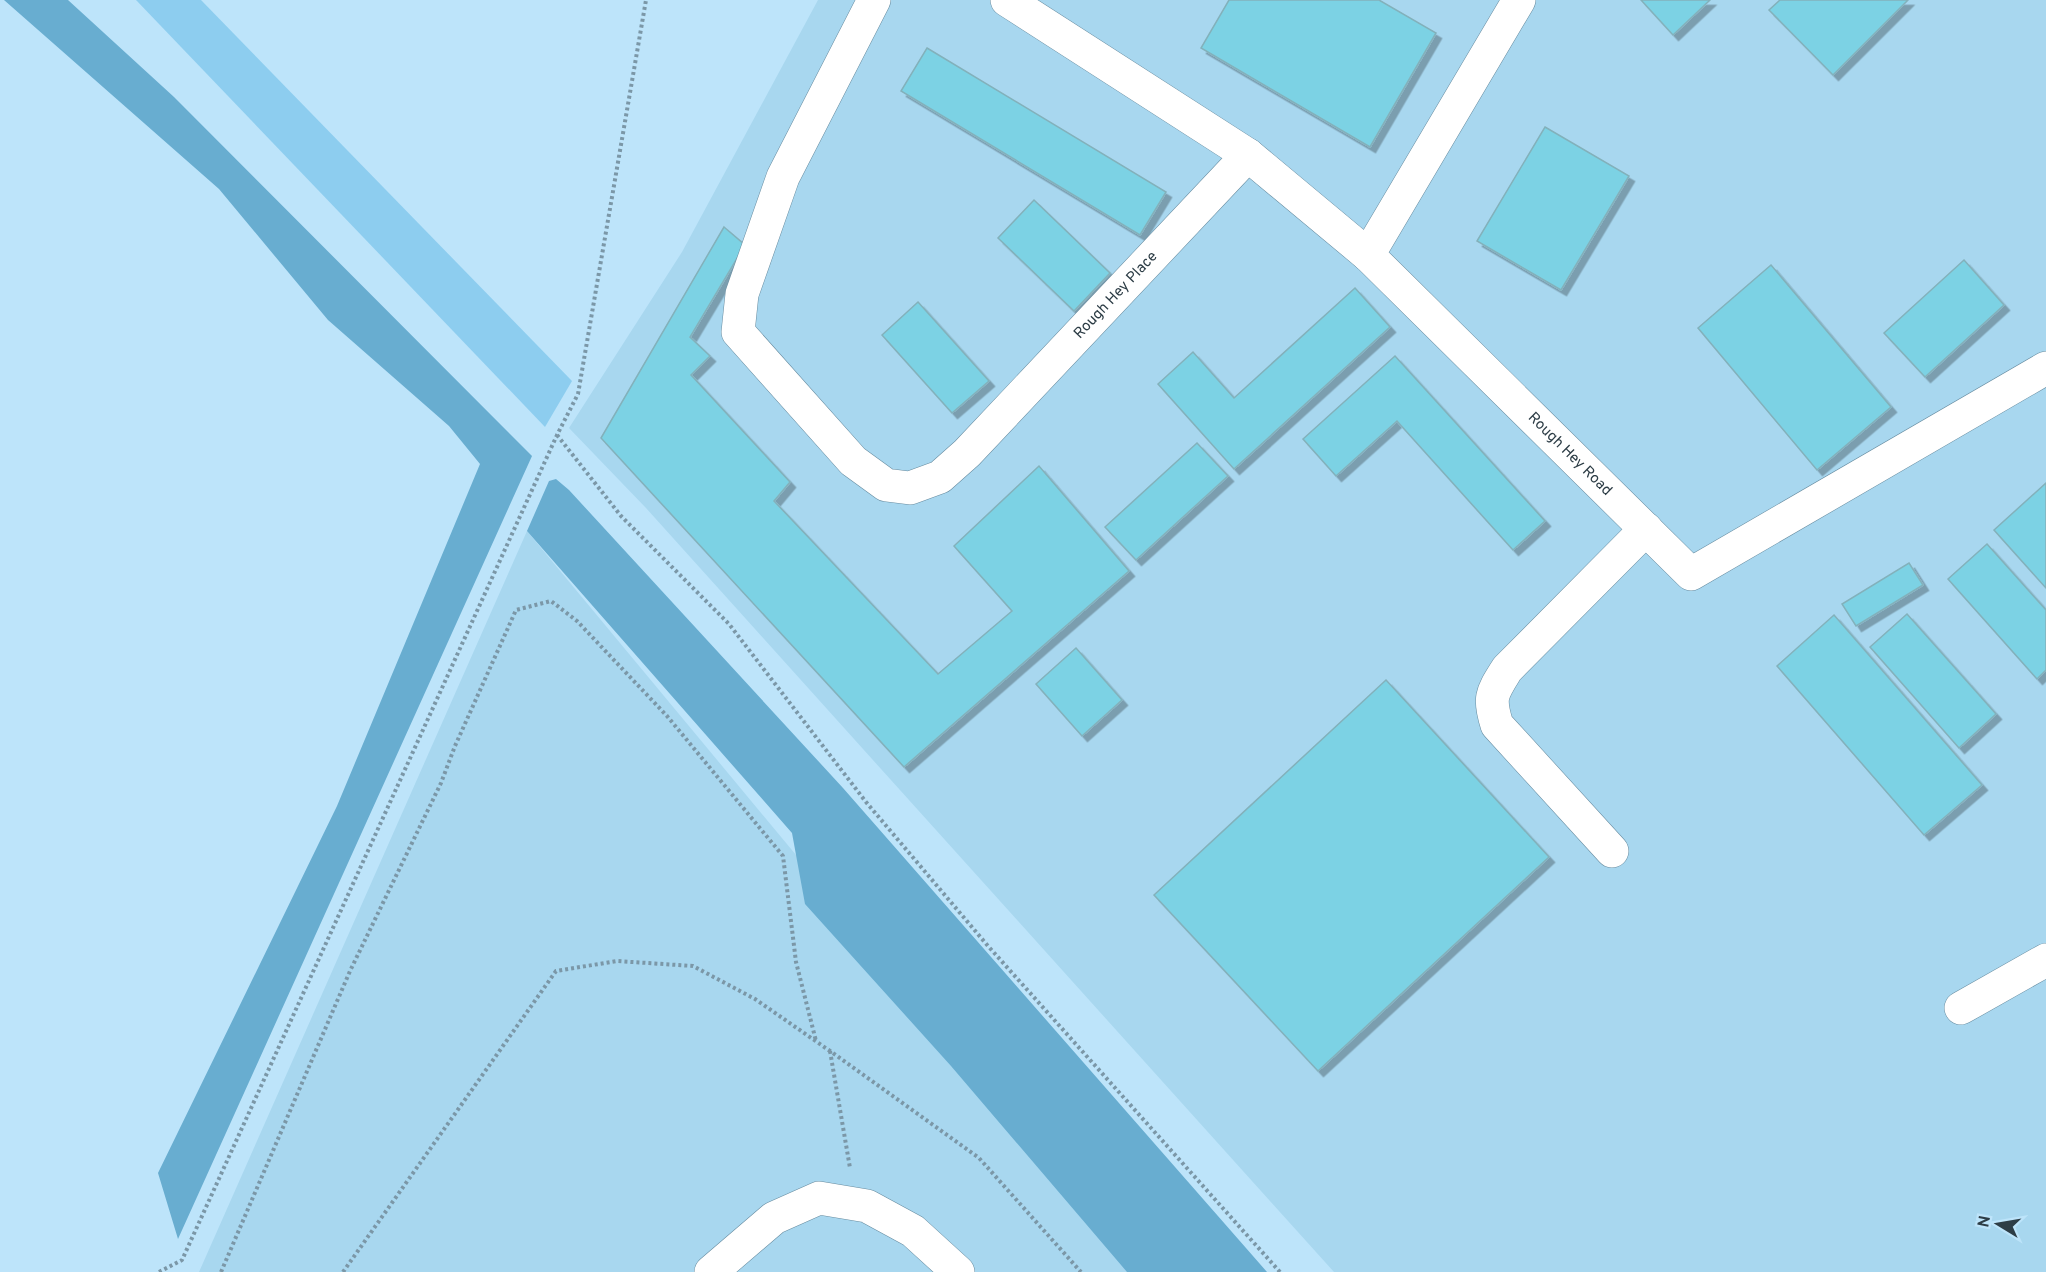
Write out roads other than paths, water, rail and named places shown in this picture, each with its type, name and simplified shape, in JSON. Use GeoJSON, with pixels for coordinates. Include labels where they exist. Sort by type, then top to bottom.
{"type":"FeatureCollection","features":[{"type":"Feature","properties":{"kind":"lane","name":"Rough Hey Place"},"geometry":{"type":"LineString","coordinates":[[874,0],[783,177],[742,294],[738,332],[854,461],[886,485],[910,488],[940,477],[984,435],[1248,155]]}},
{"type":"Feature","properties":{"kind":"lane","name":"Rough Hey Road"},"geometry":{"type":"LineString","coordinates":[[1007,0],[1248,155],[1368,255],[1691,574],[2046,368]]}},
{"type":"Feature","properties":{"kind":"lane"},"geometry":{"type":"LineString","coordinates":[[1368,255],[1519,0]]}},
{"type":"Feature","properties":{"kind":"lane"},"geometry":{"type":"LineString","coordinates":[[1612,851],[1497,725],[1492,710],[1492,695],[1507,669],[1646,529]]}},
{"type":"Feature","properties":{"kind":"lane"},"geometry":{"type":"LineString","coordinates":[[1962,1008],[2046,960]]}},
{"type":"Feature","properties":{"kind":"lane"},"geometry":{"type":"LineString","coordinates":[[711,1272],[774,1218],[819,1198],[867,1206],[913,1231],[958,1272]]}}]}
